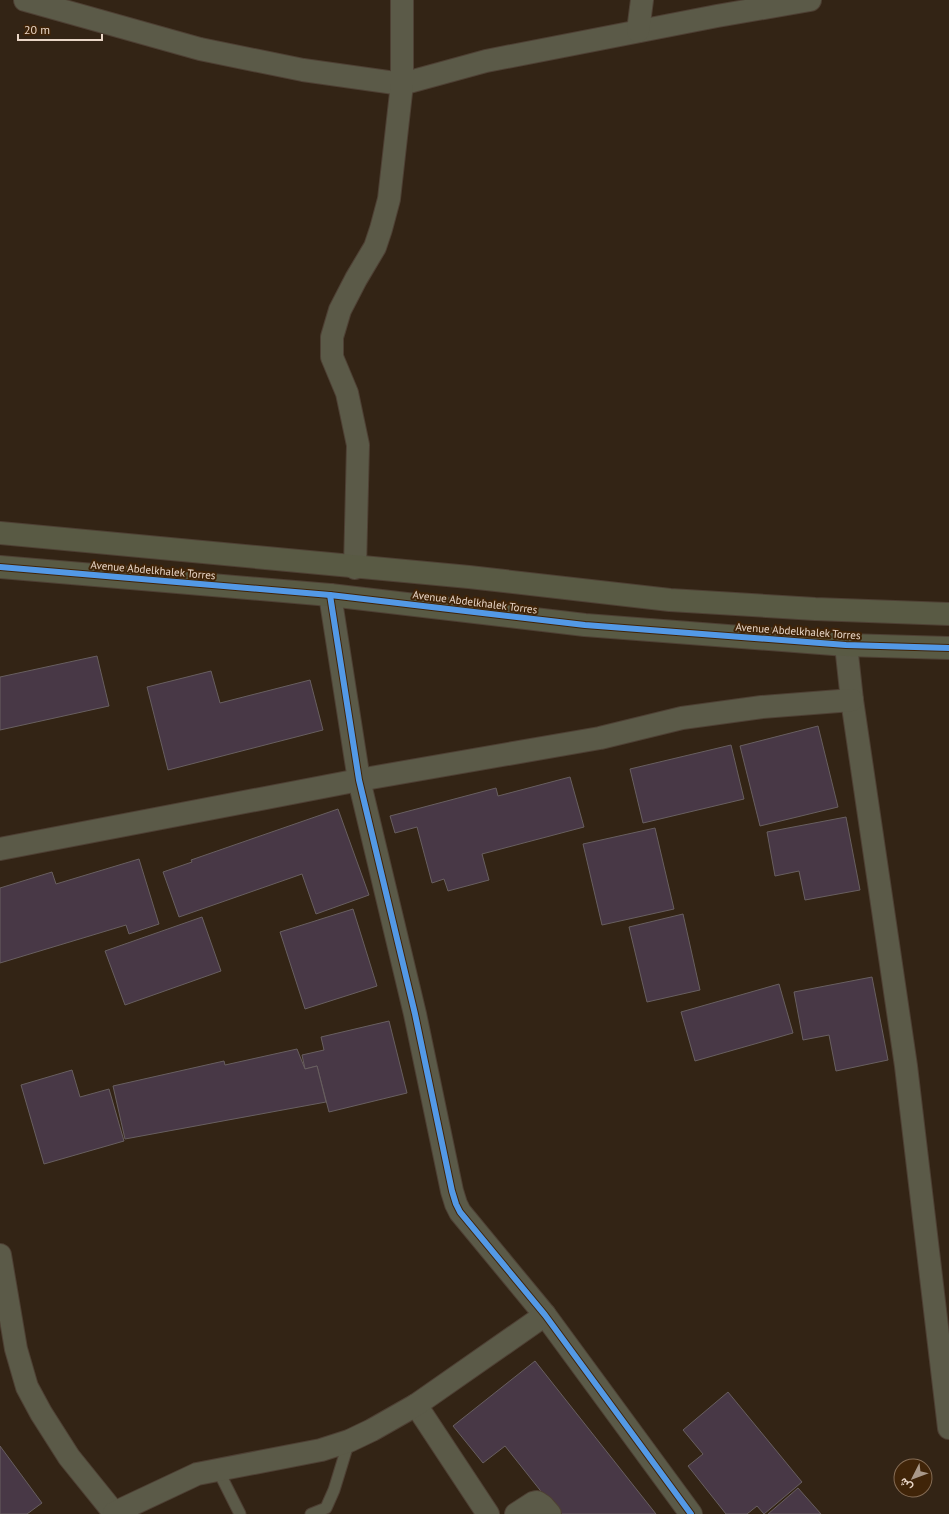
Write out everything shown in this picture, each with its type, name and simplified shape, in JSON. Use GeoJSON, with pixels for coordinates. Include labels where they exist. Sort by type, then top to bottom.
{"type":"FeatureCollection","features":[{"type":"Feature","properties":{"kind":"street"},"geometry":{"type":"LineString","coordinates":[[25,0],[200,49],[303,70],[402,84],[486,61],[786,3],[810,0]]}},
{"type":"Feature","properties":{"kind":"street"},"geometry":{"type":"LineString","coordinates":[[355,568],[358,445],[347,393],[332,357],[332,337],[340,310],[375,247],[389,199],[402,84],[402,0]]}},
{"type":"Feature","properties":{"kind":"street"},"geometry":{"type":"LineString","coordinates":[[638,31],[642,0]]}},
{"type":"Feature","properties":{"kind":"street","name":"Avenue Abdelkhalek Torres"},"geometry":{"type":"LineString","coordinates":[[0,533],[355,568],[469,577],[670,600],[815,609],[949,614]]}},
{"type":"Feature","properties":{"kind":"street","name":"Avenue Abdelkhalek Torres"},"geometry":{"type":"LineString","coordinates":[[0,567],[330,595],[585,625],[846,645],[949,648]]}},
{"type":"Feature","properties":{"kind":"street"},"geometry":{"type":"LineString","coordinates":[[330,595],[360,780],[456,1204],[469,1224],[545,1314],[691,1514]]}},
{"type":"Feature","properties":{"kind":"street"},"geometry":{"type":"LineString","coordinates":[[846,645],[852,700],[906,1066],[949,1428]]}},
{"type":"Feature","properties":{"kind":"street"},"geometry":{"type":"LineString","coordinates":[[0,849],[360,780],[600,738],[697,715],[762,707],[852,700]]}},
{"type":"Feature","properties":{"kind":"street"},"geometry":{"type":"LineString","coordinates":[[0,1255],[16,1349],[27,1387],[41,1413],[69,1457],[114,1514],[197,1474],[321,1450],[372,1430],[416,1405],[545,1314]]}},
{"type":"Feature","properties":{"kind":"street"},"geometry":{"type":"LineString","coordinates":[[416,1405],[488,1514]]}},
{"type":"Feature","properties":{"kind":"street"},"geometry":{"type":"LineString","coordinates":[[516,1514],[537,1502],[550,1514]]}},
{"type":"Feature","properties":{"kind":"lane"},"geometry":{"type":"LineString","coordinates":[[311,1514],[326,1508],[334,1490],[349,1440]]}},
{"type":"Feature","properties":{"kind":"lane"},"geometry":{"type":"LineString","coordinates":[[218,1470],[240,1514]]}},
{"type":"Feature","properties":{"kind":"building"},"geometry":{"type":"Polygon","coordinates":[[[97,656],[109,706],[0,730],[0,677],[97,656]]]}},
{"type":"Feature","properties":{"kind":"building"},"geometry":{"type":"Polygon","coordinates":[[[211,671],[220,703],[310,680],[323,730],[168,770],[147,687],[211,671]]]}},
{"type":"Feature","properties":{"kind":"building"},"geometry":{"type":"Polygon","coordinates":[[[818,726],[838,807],[760,826],[740,746],[818,726]]]}},
{"type":"Feature","properties":{"kind":"building"},"geometry":{"type":"Polygon","coordinates":[[[731,745],[744,799],[643,823],[630,769],[731,745]]]}},
{"type":"Feature","properties":{"kind":"building"},"geometry":{"type":"Polygon","coordinates":[[[570,777],[584,827],[482,854],[489,880],[448,891],[444,879],[432,883],[417,827],[395,833],[390,816],[496,788],[498,796],[570,777]]]}},
{"type":"Feature","properties":{"kind":"building"},"geometry":{"type":"Polygon","coordinates":[[[338,809],[369,895],[316,914],[302,874],[179,917],[163,872],[192,862],[191,860],[338,809]]]}},
{"type":"Feature","properties":{"kind":"building"},"geometry":{"type":"Polygon","coordinates":[[[846,817],[860,890],[805,900],[799,871],[775,876],[767,832],[846,817]]]}},
{"type":"Feature","properties":{"kind":"building"},"geometry":{"type":"Polygon","coordinates":[[[655,828],[674,909],[602,925],[583,844],[655,828]]]}},
{"type":"Feature","properties":{"kind":"building"},"geometry":{"type":"Polygon","coordinates":[[[139,859],[159,924],[129,934],[126,925],[0,963],[0,888],[52,872],[56,884],[139,859]]]}},
{"type":"Feature","properties":{"kind":"building"},"geometry":{"type":"Polygon","coordinates":[[[353,909],[377,986],[305,1009],[280,932],[353,909]]]}},
{"type":"Feature","properties":{"kind":"building"},"geometry":{"type":"Polygon","coordinates":[[[683,914],[700,990],[647,1002],[629,927],[683,914]]]}},
{"type":"Feature","properties":{"kind":"building"},"geometry":{"type":"Polygon","coordinates":[[[202,917],[221,971],[125,1005],[105,951],[202,917]]]}},
{"type":"Feature","properties":{"kind":"building"},"geometry":{"type":"Polygon","coordinates":[[[872,977],[888,1060],[836,1071],[829,1035],[803,1040],[794,992],[872,977]]]}},
{"type":"Feature","properties":{"kind":"building"},"geometry":{"type":"Polygon","coordinates":[[[779,984],[793,1033],[695,1061],[681,1012],[779,984]]]}},
{"type":"Feature","properties":{"kind":"building"},"geometry":{"type":"Polygon","coordinates":[[[389,1021],[407,1093],[329,1112],[317,1066],[305,1069],[302,1055],[324,1050],[321,1037],[389,1021]]]}},
{"type":"Feature","properties":{"kind":"building"},"geometry":{"type":"Polygon","coordinates":[[[297,1049],[305,1069],[317,1066],[326,1102],[125,1139],[113,1086],[224,1061],[225,1065],[297,1049]]]}},
{"type":"Feature","properties":{"kind":"building"},"geometry":{"type":"Polygon","coordinates":[[[72,1070],[80,1097],[109,1089],[124,1141],[44,1164],[21,1085],[72,1070]]]}},
{"type":"Feature","properties":{"kind":"building"},"geometry":{"type":"Polygon","coordinates":[[[535,1361],[656,1514],[559,1514],[505,1446],[483,1463],[453,1426],[535,1361]]]}},
{"type":"Feature","properties":{"kind":"building"},"geometry":{"type":"Polygon","coordinates":[[[728,1392],[802,1482],[764,1514],[757,1506],[747,1514],[726,1514],[688,1466],[703,1454],[683,1430],[728,1392]]]}},
{"type":"Feature","properties":{"kind":"building"},"geometry":{"type":"Polygon","coordinates":[[[0,1446],[42,1503],[27,1514],[0,1514],[0,1446]]]}},
{"type":"Feature","properties":{"kind":"building"},"geometry":{"type":"Polygon","coordinates":[[[798,1488],[821,1514],[768,1514],[798,1488]]]}},
{"type":"Feature","properties":{"kind":"cycle path"},"geometry":{"type":"LineString","coordinates":[[0,567],[330,595],[585,625],[846,645],[949,648]]}},
{"type":"Feature","properties":{"kind":"cycle path"},"geometry":{"type":"LineString","coordinates":[[330,595],[359,780],[415,1014],[456,1204],[460,1212],[545,1315],[691,1514]]}}]}
